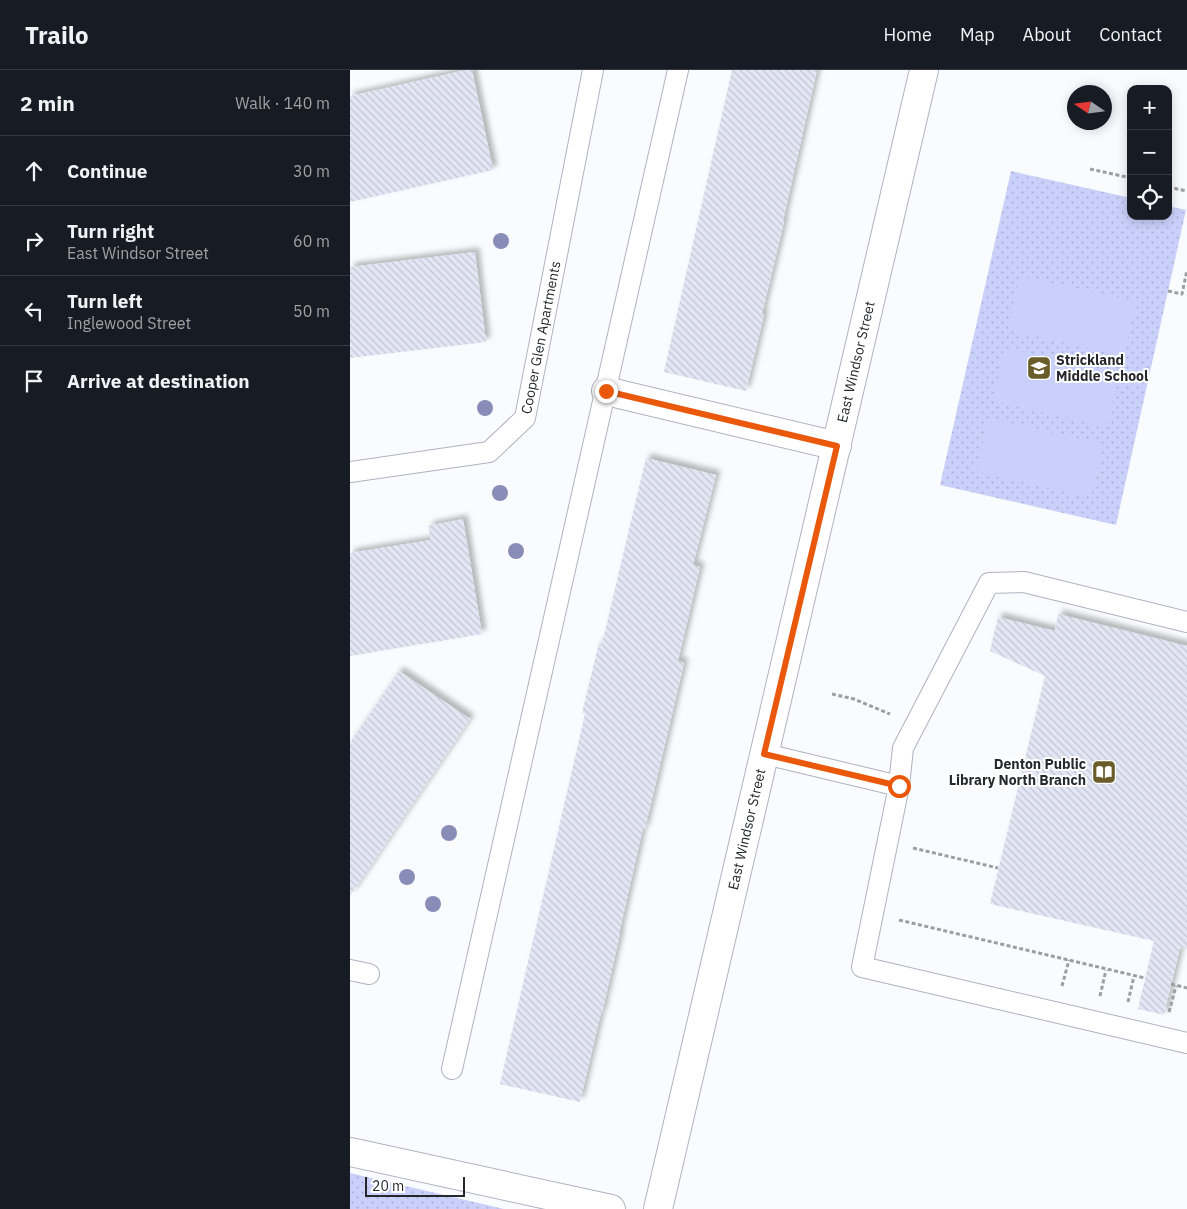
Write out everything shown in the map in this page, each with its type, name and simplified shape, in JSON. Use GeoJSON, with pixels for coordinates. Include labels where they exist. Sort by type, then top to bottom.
{"type":"FeatureCollection","features":[{"type":"Feature","properties":{"kind":"street","name":"East Windsor Street"},"geometry":{"type":"LineString","coordinates":[[658,1209],[924,70]]}},
{"type":"Feature","properties":{"kind":"street"},"geometry":{"type":"LineString","coordinates":[[606,391],[837,446]]}},
{"type":"Feature","properties":{"kind":"street"},"geometry":{"type":"LineString","coordinates":[[350,1152],[611,1209]]}},
{"type":"Feature","properties":{"kind":"lane","name":"Cooper Glen Apartments"},"geometry":{"type":"LineString","coordinates":[[350,472],[489,452],[525,418],[594,70]]}},
{"type":"Feature","properties":{"kind":"lane"},"geometry":{"type":"LineString","coordinates":[[452,1069],[678,70]]}},
{"type":"Feature","properties":{"kind":"lane"},"geometry":{"type":"LineString","coordinates":[[1187,622],[1024,582],[989,583],[903,748],[899,786],[862,967],[1187,1043]]}},
{"type":"Feature","properties":{"kind":"lane"},"geometry":{"type":"LineString","coordinates":[[764,754],[899,786]]}},
{"type":"Feature","properties":{"kind":"path"},"geometry":{"type":"LineString","coordinates":[[1090,169],[1127,177]]}},
{"type":"Feature","properties":{"kind":"path"},"geometry":{"type":"LineString","coordinates":[[1172,187],[1187,191]]}},
{"type":"Feature","properties":{"kind":"path"},"geometry":{"type":"LineString","coordinates":[[1168,291],[1182,294],[1187,270]]}},
{"type":"Feature","properties":{"kind":"path"},"geometry":{"type":"LineString","coordinates":[[832,694],[854,699],[892,715]]}},
{"type":"Feature","properties":{"kind":"path"},"geometry":{"type":"LineString","coordinates":[[912,840],[910,848],[998,868]]}},
{"type":"Feature","properties":{"kind":"path"},"geometry":{"type":"LineString","coordinates":[[893,919],[1145,978]]}},
{"type":"Feature","properties":{"kind":"path"},"geometry":{"type":"LineString","coordinates":[[1171,984],[1187,988]]}},
{"type":"Feature","properties":{"kind":"shaded area"},"geometry":{"type":"Polygon","coordinates":[[[1011,171],[1127,197],[1127,220],[1172,220],[1172,207],[1186,210],[1116,525],[940,485],[1011,171]]]}},
{"type":"Feature","properties":{"kind":"shaded area"},"geometry":{"type":"Polygon","coordinates":[[[1020,276],[1136,302],[1124,356],[1008,330],[1020,276]]]}},
{"type":"Feature","properties":{"kind":"shaded area"},"geometry":{"type":"Polygon","coordinates":[[[1004,348],[1119,373],[1108,427],[993,401],[1004,348]]]}},
{"type":"Feature","properties":{"kind":"shaded area"},"geometry":{"type":"Polygon","coordinates":[[[988,418],[1103,444],[1091,497],[976,472],[988,418]]]}},
{"type":"Feature","properties":{"kind":"shaded area"},"geometry":{"type":"Polygon","coordinates":[[[350,1173],[504,1209],[350,1209],[350,1173]]]}},
{"type":"Feature","properties":{"kind":"building"},"geometry":{"type":"Polygon","coordinates":[[[472,70],[493,170],[350,202],[350,96],[472,70]]]}},
{"type":"Feature","properties":{"kind":"building"},"geometry":{"type":"Polygon","coordinates":[[[732,70],[817,70],[746,391],[664,372],[732,70]]]}},
{"type":"Feature","properties":{"kind":"building"},"geometry":{"type":"Polygon","coordinates":[[[475,252],[486,342],[350,358],[350,267],[475,252]]]}},
{"type":"Feature","properties":{"kind":"building"},"geometry":{"type":"Polygon","coordinates":[[[646,458],[716,475],[693,565],[700,567],[678,661],[684,663],[645,829],[643,828],[580,1102],[500,1084],[585,714],[582,713],[599,643],[602,644],[646,458]]]}},
{"type":"Feature","properties":{"kind":"building"},"geometry":{"type":"Polygon","coordinates":[[[463,519],[482,634],[350,656],[350,553],[431,540],[428,526],[463,519]]]}},
{"type":"Feature","properties":{"kind":"building","name":"Denton Public Library North Branch"},"geometry":{"type":"Polygon","coordinates":[[[1058,614],[1187,646],[1187,949],[1180,948],[1164,1015],[1138,1009],[1154,941],[990,904],[1045,676],[990,651],[998,617],[1055,631],[1058,614]]]}},
{"type":"Feature","properties":{"kind":"building"},"geometry":{"type":"Polygon","coordinates":[[[399,671],[470,719],[350,896],[350,743],[399,671]]]}},
{"type":"Feature","properties":{"kind":"place","name":"Strickland Middle School"},"geometry":{"type":"Point","coordinates":[1039,368]}},
{"type":"Feature","properties":{"kind":"place","name":"Denton Public Library North Branch"},"geometry":{"type":"Point","coordinates":[1104,772]}},
{"type":"Feature","properties":{"kind":"route"},"geometry":{"type":"LineString","coordinates":[[606,391],[837,446],[764,754],[899,786]]}}]}
